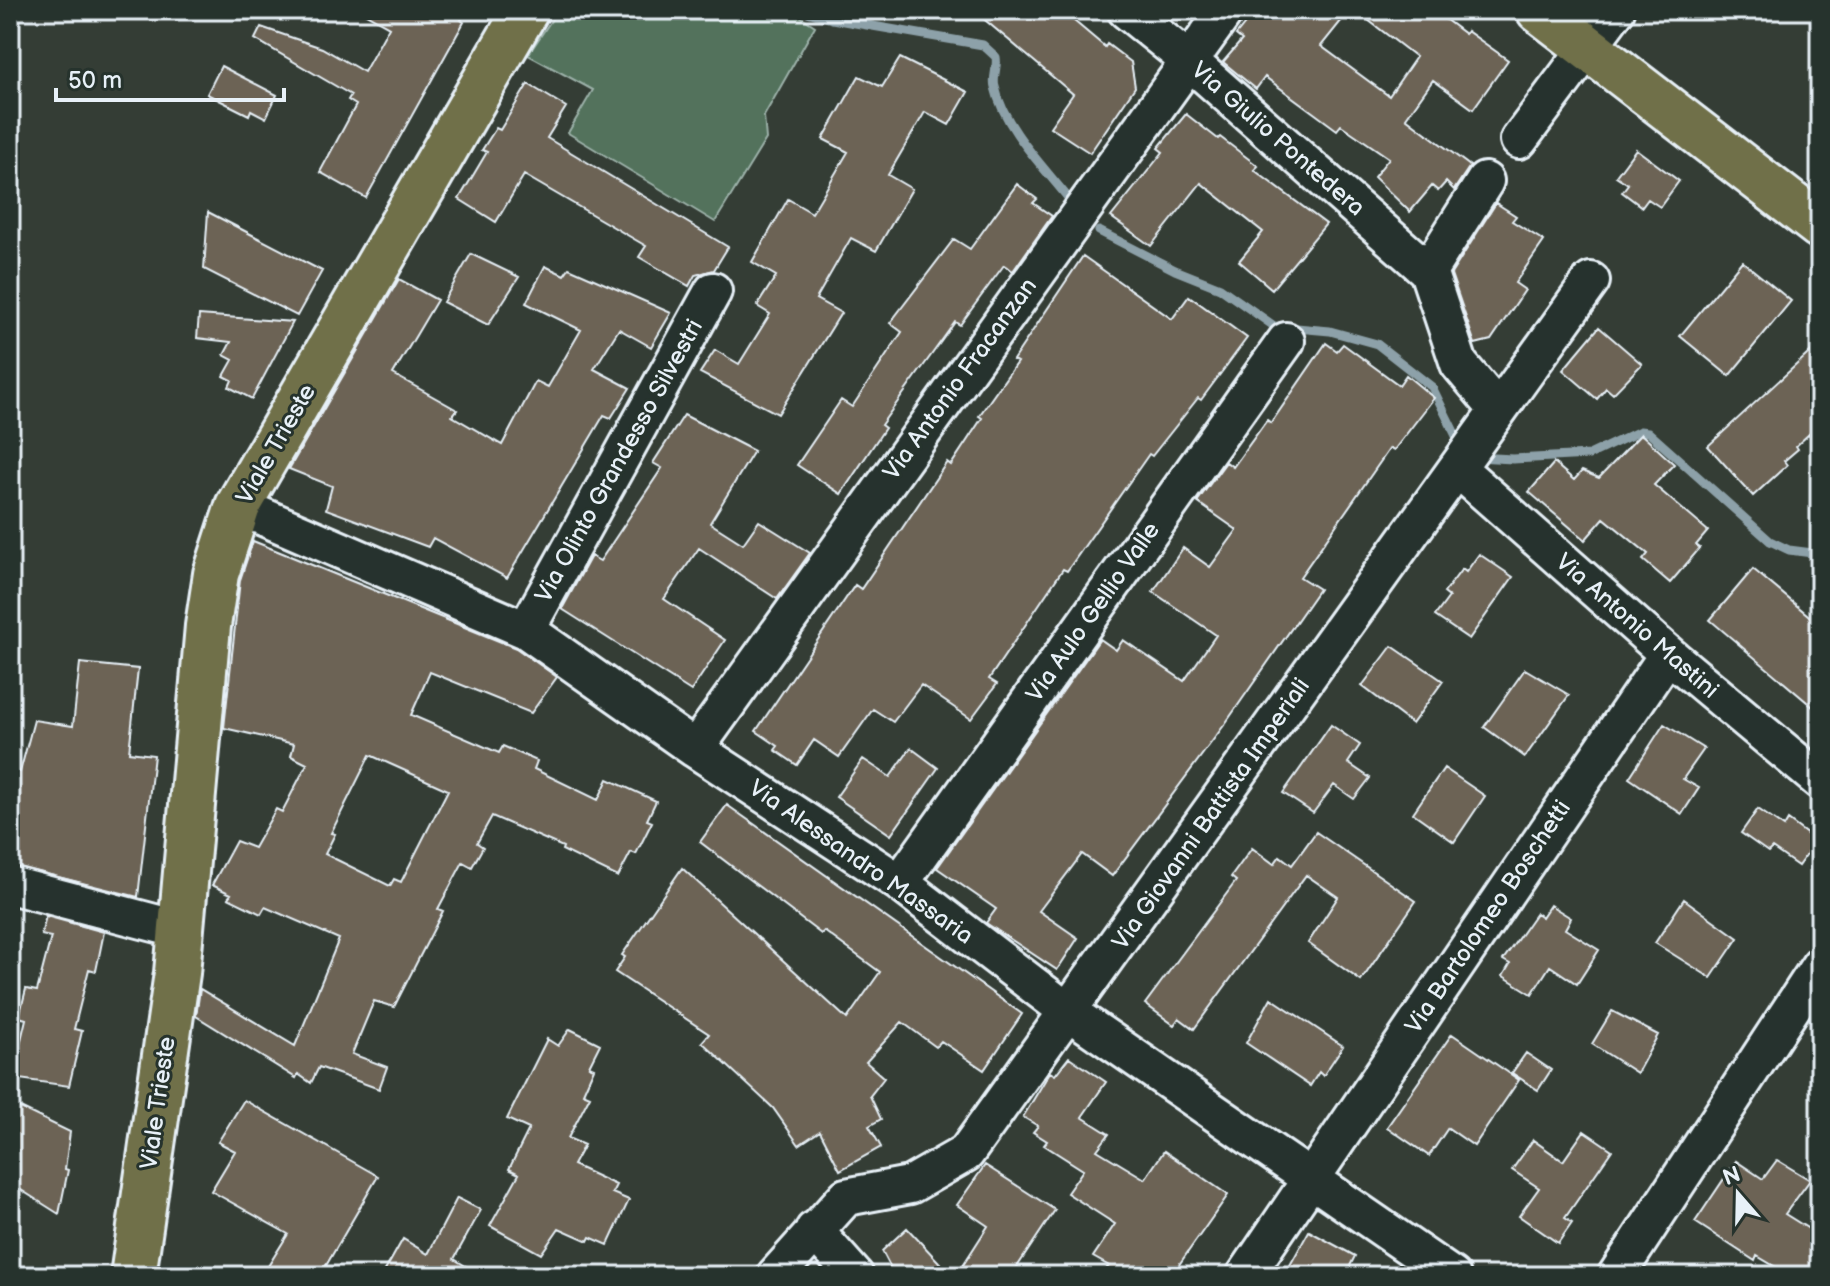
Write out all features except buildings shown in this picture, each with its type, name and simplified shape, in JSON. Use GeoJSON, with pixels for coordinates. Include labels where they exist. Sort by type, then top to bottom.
{"type":"FeatureCollection","features":[{"type":"Feature","properties":{"kind":"main road","name":"Viale Trieste"},"geometry":{"type":"LineString","coordinates":[[133,1276],[181,930],[208,626],[216,574],[238,506],[526,10]]}},
{"type":"Feature","properties":{"kind":"main road"},"geometry":{"type":"LineString","coordinates":[[1539,10],[1816,224]]}},
{"type":"Feature","properties":{"kind":"street","name":"Via Giulio Pontedera"},"geometry":{"type":"LineString","coordinates":[[1126,10],[1188,60],[1428,271]]}},
{"type":"Feature","properties":{"kind":"street","name":"Via Antonio Fracanzan"},"geometry":{"type":"LineString","coordinates":[[695,749],[1226,10]]}},
{"type":"Feature","properties":{"kind":"street"},"geometry":{"type":"LineString","coordinates":[[1519,140],[1616,10]]}},
{"type":"Feature","properties":{"kind":"street"},"geometry":{"type":"LineString","coordinates":[[1485,181],[1428,271],[1459,364],[1498,410]]}},
{"type":"Feature","properties":{"kind":"street","name":"Via Giovanni Battista Imperiali"},"geometry":{"type":"LineString","coordinates":[[775,1276],[846,1197],[910,1185],[966,1153],[1070,1013],[1591,281]]}},
{"type":"Feature","properties":{"kind":"street","name":"Via Olinto Grandesso Silvestri"},"geometry":{"type":"LineString","coordinates":[[526,630],[713,291]]}},
{"type":"Feature","properties":{"kind":"street","name":"Via Aulo Gellio Valle"},"geometry":{"type":"LineString","coordinates":[[900,883],[1286,341]]}},
{"type":"Feature","properties":{"kind":"street","name":"Via Antonio Mastini"},"geometry":{"type":"LineString","coordinates":[[1457,468],[1668,654],[1820,781]]}},
{"type":"Feature","properties":{"kind":"street","name":"Via Alessandro Massaria"},"geometry":{"type":"LineString","coordinates":[[238,506],[526,630],[695,749],[900,883],[1070,1013],[1452,1276]]}},
{"type":"Feature","properties":{"kind":"street","name":"Via Bartolomeo Boschetti"},"geometry":{"type":"LineString","coordinates":[[1245,1276],[1668,654]]}},
{"type":"Feature","properties":{"kind":"street"},"geometry":{"type":"LineString","coordinates":[[10,885],[181,930]]}},
{"type":"Feature","properties":{"kind":"street"},"geometry":{"type":"LineString","coordinates":[[1616,1276],[1820,965]]}},
{"type":"Feature","properties":{"kind":"street"},"geometry":{"type":"LineString","coordinates":[[814,1230],[855,1276]]}},
{"type":"Feature","properties":{"kind":"green space"},"geometry":{"type":"Polygon","coordinates":[[[558,10],[791,10],[815,26],[764,116],[766,139],[715,222],[568,133],[593,90],[528,55],[558,10]]]}},
{"type":"Feature","properties":{"kind":"waterway"},"geometry":{"type":"LineString","coordinates":[[800,10],[832,19],[983,45],[996,57],[994,84],[1007,117],[1069,199]]}},
{"type":"Feature","properties":{"kind":"waterway"},"geometry":{"type":"LineString","coordinates":[[1099,231],[1175,270],[1220,288],[1274,326],[1330,331],[1377,344],[1432,387],[1461,446]]}},
{"type":"Feature","properties":{"kind":"waterway"},"geometry":{"type":"LineString","coordinates":[[1476,457],[1513,459],[1589,455],[1640,431],[1648,432],[1770,541],[1789,550],[1820,554]]}}]}
